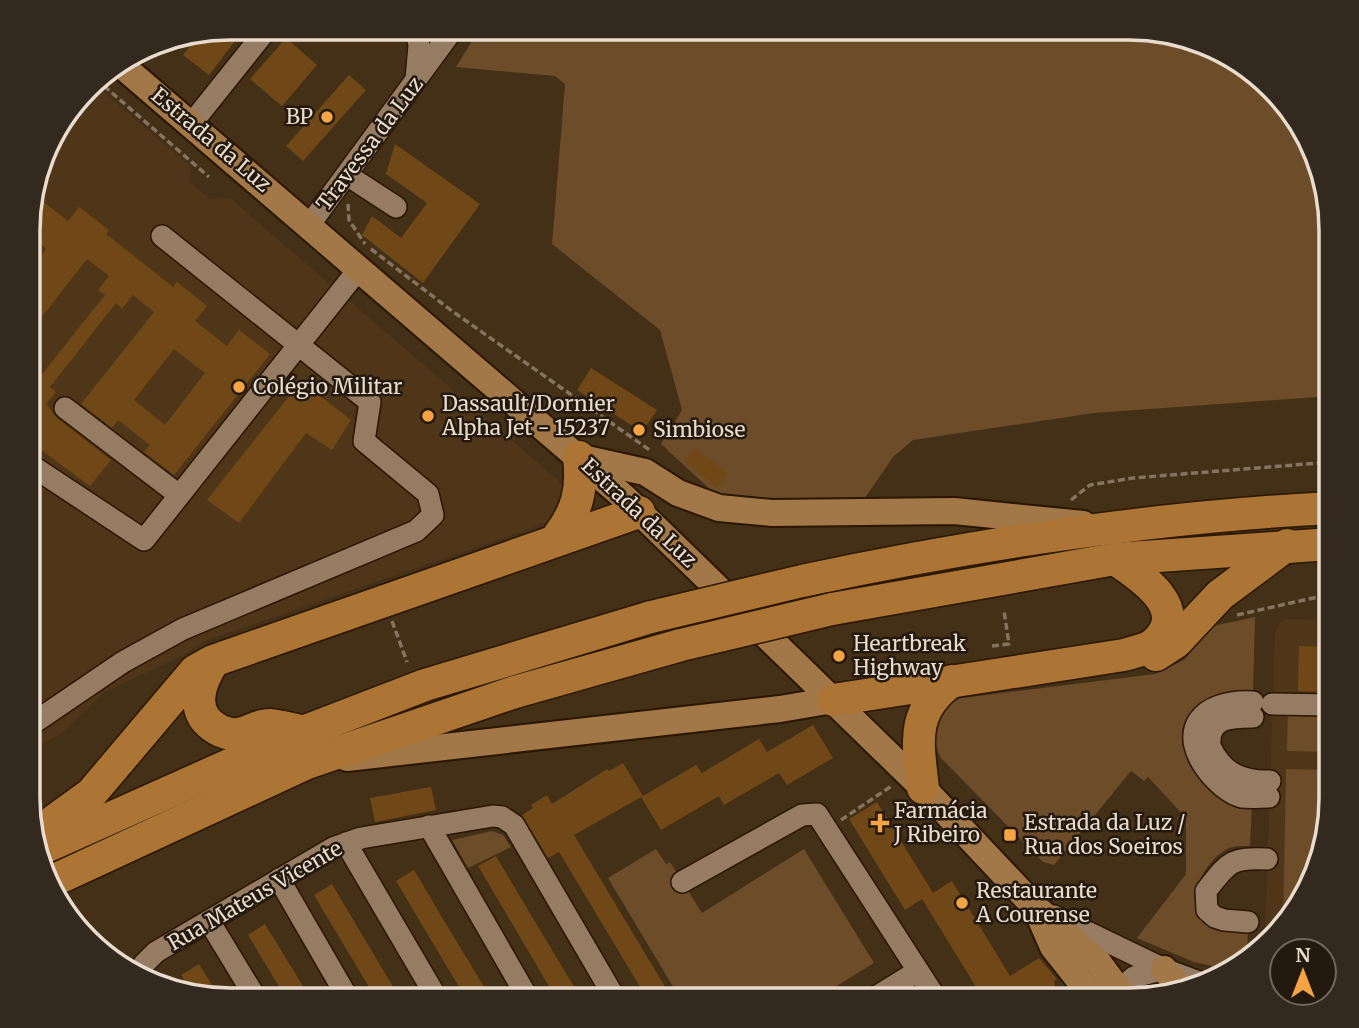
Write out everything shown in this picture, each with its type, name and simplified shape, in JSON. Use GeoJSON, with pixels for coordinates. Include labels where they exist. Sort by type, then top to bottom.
{"type":"FeatureCollection","features":[{"type":"Feature","properties":{"kind":"highway"},"geometry":{"type":"LineString","coordinates":[[557,538],[570,521],[579,501],[582,479],[579,457]]}},
{"type":"Feature","properties":{"kind":"highway"},"geometry":{"type":"LineString","coordinates":[[47,846],[303,732],[425,685],[651,617],[802,581],[995,544],[1252,512],[1319,509]]}},
{"type":"Feature","properties":{"kind":"highway"},"geometry":{"type":"LineString","coordinates":[[44,834],[55,820],[91,794],[195,671],[214,661],[385,599],[639,512]]}},
{"type":"Feature","properties":{"kind":"highway"},"geometry":{"type":"LineString","coordinates":[[58,878],[108,852],[307,763],[515,692],[681,645],[832,609],[1115,559],[1318,544]]}},
{"type":"Feature","properties":{"kind":"highway"},"geometry":{"type":"LineString","coordinates":[[1124,655],[1147,657],[1167,650],[1220,595],[1287,545]]}},
{"type":"Feature","properties":{"kind":"highway"},"geometry":{"type":"LineString","coordinates":[[833,700],[1124,655],[1153,645],[1165,631],[1168,616],[1162,597],[1146,579],[1115,559]]}},
{"type":"Feature","properties":{"kind":"highway"},"geometry":{"type":"LineString","coordinates":[[214,661],[202,680],[199,693],[200,710],[207,723],[220,731],[236,734],[266,725],[303,732]]}},
{"type":"Feature","properties":{"kind":"highway"},"geometry":{"type":"LineString","coordinates":[[916,781],[921,717],[929,701],[952,681]]}},
{"type":"Feature","properties":{"kind":"main road","name":"Estrada da Luz"},"geometry":{"type":"LineString","coordinates":[[128,70],[310,224],[358,270],[579,457],[639,512],[916,781],[1035,907],[1098,962],[1108,988]]}},
{"type":"Feature","properties":{"kind":"main road"},"geometry":{"type":"LineString","coordinates":[[579,457],[645,472],[678,493],[719,508],[772,513],[954,511],[1126,528]]}},
{"type":"Feature","properties":{"kind":"main road"},"geometry":{"type":"LineString","coordinates":[[307,763],[780,709],[833,700]]}},
{"type":"Feature","properties":{"kind":"street"},"geometry":{"type":"LineString","coordinates":[[192,123],[258,41]]}},
{"type":"Feature","properties":{"kind":"street"},"geometry":{"type":"LineString","coordinates":[[414,84],[419,70],[418,41]]}},
{"type":"Feature","properties":{"kind":"street","name":"Travessa da Luz"},"geometry":{"type":"LineString","coordinates":[[310,224],[353,180],[445,41]]}},
{"type":"Feature","properties":{"kind":"street"},"geometry":{"type":"LineString","coordinates":[[353,180],[396,207]]}},
{"type":"Feature","properties":{"kind":"street"},"geometry":{"type":"LineString","coordinates":[[41,718],[123,662],[183,629],[416,531],[433,514],[428,494],[364,441],[370,402],[162,236]]}},
{"type":"Feature","properties":{"kind":"street"},"geometry":{"type":"LineString","coordinates":[[40,472],[144,540],[358,270]]}},
{"type":"Feature","properties":{"kind":"street"},"geometry":{"type":"LineString","coordinates":[[65,408],[179,495]]}},
{"type":"Feature","properties":{"kind":"street"},"geometry":{"type":"LineString","coordinates":[[1270,789],[1235,777],[1210,746],[1211,732],[1219,721],[1227,717],[1259,708],[1318,706]]}},
{"type":"Feature","properties":{"kind":"street"},"geometry":{"type":"LineString","coordinates":[[682,882],[802,814],[817,814],[929,988]]}},
{"type":"Feature","properties":{"kind":"street","name":"Rua Mateus Vicente"},"geometry":{"type":"LineString","coordinates":[[145,967],[149,957],[345,843],[493,816],[509,820],[609,987]]}},
{"type":"Feature","properties":{"kind":"street"},"geometry":{"type":"LineString","coordinates":[[429,826],[521,987]]}},
{"type":"Feature","properties":{"kind":"street"},"geometry":{"type":"LineString","coordinates":[[345,843],[430,987]]}},
{"type":"Feature","properties":{"kind":"street"},"geometry":{"type":"LineString","coordinates":[[1248,922],[1214,917],[1207,909],[1206,891],[1229,862],[1239,858],[1267,859]]}},
{"type":"Feature","properties":{"kind":"street"},"geometry":{"type":"LineString","coordinates":[[279,880],[341,987]]}},
{"type":"Feature","properties":{"kind":"street"},"geometry":{"type":"LineString","coordinates":[[1035,907],[1172,979]]}},
{"type":"Feature","properties":{"kind":"street"},"geometry":{"type":"LineString","coordinates":[[209,921],[249,987]]}},
{"type":"Feature","properties":{"kind":"street"},"geometry":{"type":"LineString","coordinates":[[891,988],[918,971]]}},
{"type":"Feature","properties":{"kind":"street"},"geometry":{"type":"LineString","coordinates":[[1122,988],[1135,977],[1172,979]]}},
{"type":"Feature","properties":{"kind":"path"},"geometry":{"type":"LineString","coordinates":[[105,87],[209,177]]}},
{"type":"Feature","properties":{"kind":"path"},"geometry":{"type":"LineString","coordinates":[[353,180],[349,220],[357,236],[368,246],[452,311],[659,457]]}},
{"type":"Feature","properties":{"kind":"path"},"geometry":{"type":"LineString","coordinates":[[1061,500],[1074,500],[1090,485],[1133,478],[1319,463]]}},
{"type":"Feature","properties":{"kind":"path"},"geometry":{"type":"LineString","coordinates":[[1237,615],[1318,597]]}},
{"type":"Feature","properties":{"kind":"path"},"geometry":{"type":"LineString","coordinates":[[385,599],[407,662]]}},
{"type":"Feature","properties":{"kind":"path"},"geometry":{"type":"LineString","coordinates":[[992,646],[1009,644],[1004,611]]}},
{"type":"Feature","properties":{"kind":"path"},"geometry":{"type":"LineString","coordinates":[[828,829],[916,781]]}},
{"type":"Feature","properties":{"kind":"shaded area"},"geometry":{"type":"Polygon","coordinates":[[[472,41],[1142,41],[1166,44],[1202,55],[1235,72],[1272,105],[1287,124],[1304,157],[1317,205],[1319,230],[1319,397],[1094,413],[913,440],[893,457],[865,498],[731,498],[714,493],[661,444],[682,410],[660,330],[552,244],[565,84],[555,76],[456,67],[472,41]]]}},
{"type":"Feature","properties":{"kind":"shaded area","name":"Colégio Militar"},"geometry":{"type":"Polygon","coordinates":[[[102,90],[191,167],[190,182],[199,190],[210,199],[230,198],[560,482],[565,495],[550,522],[205,641],[184,655],[105,692],[62,733],[41,745],[40,230],[42,205],[55,157],[79,114],[102,90]]]}},
{"type":"Feature","properties":{"kind":"shaded area"},"geometry":{"type":"Polygon","coordinates":[[[1255,617],[1253,694],[1200,707],[1252,804],[1250,846],[1233,847],[1219,855],[1204,872],[1196,894],[1199,915],[1207,924],[1248,929],[1247,947],[1215,967],[1194,962],[1137,938],[1186,874],[1186,818],[1148,777],[1144,781],[1131,771],[1054,865],[1043,862],[941,758],[935,740],[935,731],[941,715],[953,702],[962,698],[1155,674],[1184,660],[1213,626],[1255,617]]]}},
{"type":"Feature","properties":{"kind":"shaded area"},"geometry":{"type":"Polygon","coordinates":[[[1286,619],[1318,620],[1318,811],[1315,835],[1304,871],[1287,904],[1265,930],[1275,631],[1279,623],[1286,619]]]}},
{"type":"Feature","properties":{"kind":"shaded area"},"geometry":{"type":"Polygon","coordinates":[[[1288,710],[1318,711],[1318,752],[1287,751],[1288,710]]]}},
{"type":"Feature","properties":{"kind":"shaded area"},"geometry":{"type":"Polygon","coordinates":[[[1286,769],[1318,770],[1315,835],[1304,871],[1291,896],[1284,903],[1286,905],[1283,909],[1286,769]]]}},
{"type":"Feature","properties":{"kind":"shaded area"},"geometry":{"type":"Polygon","coordinates":[[[492,831],[503,835],[511,847],[468,868],[452,840],[492,831]]]}},
{"type":"Feature","properties":{"kind":"shaded area"},"geometry":{"type":"Polygon","coordinates":[[[656,849],[666,864],[670,862],[702,913],[804,849],[874,963],[834,988],[674,988],[608,878],[656,849]]]}},
{"type":"Feature","properties":{"kind":"building"},"geometry":{"type":"Polygon","coordinates":[[[235,41],[209,75],[183,55],[191,44],[235,41]]]}},
{"type":"Feature","properties":{"kind":"building"},"geometry":{"type":"Polygon","coordinates":[[[283,41],[289,41],[317,65],[282,106],[250,79],[283,41]]]}},
{"type":"Feature","properties":{"kind":"building"},"geometry":{"type":"Polygon","coordinates":[[[349,75],[366,90],[303,161],[286,146],[349,75]]]}},
{"type":"Feature","properties":{"kind":"building"},"geometry":{"type":"Polygon","coordinates":[[[395,144],[480,204],[423,283],[362,235],[372,216],[401,238],[427,203],[386,174],[395,144]]]}},
{"type":"Feature","properties":{"kind":"building"},"geometry":{"type":"Polygon","coordinates":[[[43,202],[68,221],[79,207],[109,230],[106,234],[173,287],[177,282],[207,306],[195,321],[227,346],[239,330],[270,354],[174,475],[144,452],[150,445],[118,420],[112,428],[81,404],[154,312],[133,295],[122,309],[116,303],[50,387],[56,392],[46,404],[57,418],[111,460],[90,486],[40,449],[40,376],[105,295],[98,290],[109,276],[87,259],[40,319],[40,257],[46,249],[40,244],[43,202]],[[174,349],[134,400],[165,425],[205,373],[174,349]]]}},
{"type":"Feature","properties":{"kind":"building"},"geometry":{"type":"Polygon","coordinates":[[[591,368],[657,410],[642,432],[577,390],[591,368]]]}},
{"type":"Feature","properties":{"kind":"building"},"geometry":{"type":"Polygon","coordinates":[[[301,381],[351,420],[332,450],[306,433],[239,523],[207,500],[301,381]]]}},
{"type":"Feature","properties":{"kind":"building"},"geometry":{"type":"Polygon","coordinates":[[[695,448],[728,474],[717,488],[684,461],[695,448]]]}},
{"type":"Feature","properties":{"kind":"building"},"geometry":{"type":"Polygon","coordinates":[[[1299,646],[1318,647],[1318,692],[1298,691],[1299,646]]]}},
{"type":"Feature","properties":{"kind":"building"},"geometry":{"type":"Polygon","coordinates":[[[813,725],[833,758],[787,785],[779,773],[724,805],[719,796],[661,830],[641,797],[696,765],[702,773],[759,739],[767,752],[813,725]]]}},
{"type":"Feature","properties":{"kind":"building"},"geometry":{"type":"Polygon","coordinates":[[[623,763],[643,796],[574,835],[665,987],[640,987],[559,852],[548,858],[522,815],[533,808],[531,805],[547,795],[552,804],[607,769],[609,771],[623,763]]]}},
{"type":"Feature","properties":{"kind":"building"},"geometry":{"type":"Polygon","coordinates":[[[431,787],[436,810],[375,822],[370,798],[431,787]]]}},
{"type":"Feature","properties":{"kind":"building"},"geometry":{"type":"Polygon","coordinates":[[[877,802],[933,893],[952,881],[1010,976],[1039,958],[1057,979],[1054,981],[1055,988],[977,988],[922,899],[905,910],[849,819],[877,802]]]}},
{"type":"Feature","properties":{"kind":"building"},"geometry":{"type":"Polygon","coordinates":[[[496,856],[574,987],[550,987],[478,866],[496,856]]]}},
{"type":"Feature","properties":{"kind":"building"},"geometry":{"type":"Polygon","coordinates":[[[414,870],[484,987],[459,987],[396,881],[414,870]]]}},
{"type":"Feature","properties":{"kind":"building"},"geometry":{"type":"Polygon","coordinates":[[[332,884],[393,987],[356,987],[369,987],[314,895],[332,884]]]}},
{"type":"Feature","properties":{"kind":"building"},"geometry":{"type":"Polygon","coordinates":[[[265,924],[303,987],[279,987],[248,935],[265,924]]]}},
{"type":"Feature","properties":{"kind":"building"},"geometry":{"type":"Polygon","coordinates":[[[199,964],[213,986],[186,982],[181,975],[199,964]]]}},
{"type":"Feature","properties":{"kind":"place","name":"BP"},"geometry":{"type":"Point","coordinates":[327,117]}},
{"type":"Feature","properties":{"kind":"place","name":"Colégio Militar"},"geometry":{"type":"Point","coordinates":[239,387]}},
{"type":"Feature","properties":{"kind":"place","name":"Dassault/Dornier Alpha Jet - 15237"},"geometry":{"type":"Point","coordinates":[428,416]}},
{"type":"Feature","properties":{"kind":"place","name":"Simbiose"},"geometry":{"type":"Point","coordinates":[639,430]}},
{"type":"Feature","properties":{"kind":"place","name":"Heartbreak Highway"},"geometry":{"type":"Point","coordinates":[839,656]}},
{"type":"Feature","properties":{"kind":"place","name":"Farmácia J Ribeiro"},"geometry":{"type":"Point","coordinates":[880,823]}},
{"type":"Feature","properties":{"kind":"place","name":"Estrada da Luz / Rua dos Soeiros"},"geometry":{"type":"Point","coordinates":[1010,835]}},
{"type":"Feature","properties":{"kind":"place","name":"Restaurante A Courense"},"geometry":{"type":"Point","coordinates":[962,903]}}]}
